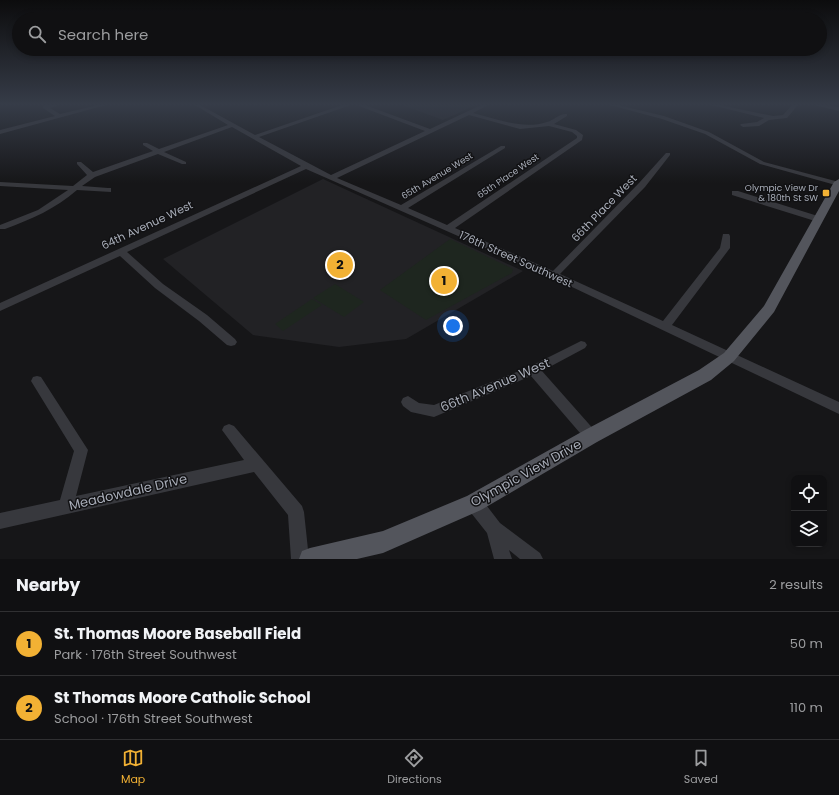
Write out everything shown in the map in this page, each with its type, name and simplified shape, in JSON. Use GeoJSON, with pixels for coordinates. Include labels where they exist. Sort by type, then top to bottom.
{"type":"FeatureCollection","features":[{"type":"Feature","properties":{"kind":"main road","name":"Olympic View Drive"},"geometry":{"type":"LineString","coordinates":[[310,559],[383,542],[474,503],[591,436],[705,375],[729,357],[769,309],[800,255],[838,183]]}},
{"type":"Feature","properties":{"kind":"street"},"geometry":{"type":"LineString","coordinates":[[2,227],[47,209],[92,175],[216,131]]}},
{"type":"Feature","properties":{"kind":"street","name":"176th Street Southwest"},"geometry":{"type":"LineString","coordinates":[[244,131],[306,166],[331,178],[554,275],[839,408]]}},
{"type":"Feature","properties":{"kind":"street"},"geometry":{"type":"LineString","coordinates":[[254,137],[270,131]]}},
{"type":"Feature","properties":{"kind":"street"},"geometry":{"type":"LineString","coordinates":[[331,178],[430,131]]}},
{"type":"Feature","properties":{"kind":"street","name":"65th Place West"},"geometry":{"type":"LineString","coordinates":[[448,229],[580,139],[580,135],[574,131]]}},
{"type":"Feature","properties":{"kind":"street"},"geometry":{"type":"LineString","coordinates":[[702,131],[762,163],[838,183]]}},
{"type":"Feature","properties":{"kind":"street"},"geometry":{"type":"LineString","coordinates":[[145,144],[159,152],[184,162]]}},
{"type":"Feature","properties":{"kind":"street","name":"65th Avenue West"},"geometry":{"type":"LineString","coordinates":[[401,209],[503,147]]}},
{"type":"Feature","properties":{"kind":"street","name":"66th Place West"},"geometry":{"type":"LineString","coordinates":[[554,275],[642,185],[668,154]]}},
{"type":"Feature","properties":{"kind":"street"},"geometry":{"type":"LineString","coordinates":[[79,163],[92,175]]}},
{"type":"Feature","properties":{"kind":"street","name":"64th Avenue West"},"geometry":{"type":"LineString","coordinates":[[0,308],[306,166]]}},
{"type":"Feature","properties":{"kind":"street"},"geometry":{"type":"LineString","coordinates":[[0,184],[108,190]]}},
{"type":"Feature","properties":{"kind":"street"},"geometry":{"type":"LineString","coordinates":[[735,193],[818,219]]}},
{"type":"Feature","properties":{"kind":"street"},"geometry":{"type":"LineString","coordinates":[[664,327],[725,248],[726,236]]}},
{"type":"Feature","properties":{"kind":"street"},"geometry":{"type":"LineString","coordinates":[[120,251],[159,286],[203,318],[230,342]]}},
{"type":"Feature","properties":{"kind":"street","name":"66th Avenue West"},"geometry":{"type":"LineString","coordinates":[[408,402],[416,408],[434,411],[533,370],[581,345]]}},
{"type":"Feature","properties":{"kind":"street"},"geometry":{"type":"LineString","coordinates":[[533,370],[591,436]]}},
{"type":"Feature","properties":{"kind":"street"},"geometry":{"type":"LineString","coordinates":[[37,381],[82,450],[66,506]]}},
{"type":"Feature","properties":{"kind":"street"},"geometry":{"type":"LineString","coordinates":[[229,430],[296,512],[300,559]]}},
{"type":"Feature","properties":{"kind":"street","name":"Meadowdale Drive"},"geometry":{"type":"LineString","coordinates":[[0,521],[257,464]]}},
{"type":"Feature","properties":{"kind":"street"},"geometry":{"type":"LineString","coordinates":[[474,503],[494,529],[534,559]]}},
{"type":"Feature","properties":{"kind":"street"},"geometry":{"type":"LineString","coordinates":[[494,529],[503,559]]}},
{"type":"Feature","properties":{"kind":"shaded area"},"geometry":{"type":"Polygon","coordinates":[[[323,179],[523,271],[406,339],[339,347],[253,335],[163,259],[323,179]]]}},
{"type":"Feature","properties":{"kind":"shaded area"},"geometry":{"type":"Polygon","coordinates":[[[450,239],[513,269],[512,273],[426,320],[380,290],[450,239]]]}},
{"type":"Feature","properties":{"kind":"shaded area"},"geometry":{"type":"Polygon","coordinates":[[[335,284],[364,302],[344,317],[313,298],[335,284]]]}},
{"type":"Feature","properties":{"kind":"shaded area"},"geometry":{"type":"Polygon","coordinates":[[[312,299],[322,305],[283,331],[275,324],[312,299]]]}},
{"type":"Feature","properties":{"kind":"place","name":"Olympic View Dr & 180th St SW"},"geometry":{"type":"Point","coordinates":[826,193]}},
{"type":"Feature","properties":{"kind":"place","name":"St Thomas Moore Catholic School"},"geometry":{"type":"Point","coordinates":[340,265]}},
{"type":"Feature","properties":{"kind":"place","name":"St. Thomas Moore Baseball Field"},"geometry":{"type":"Point","coordinates":[444,281]}}]}
